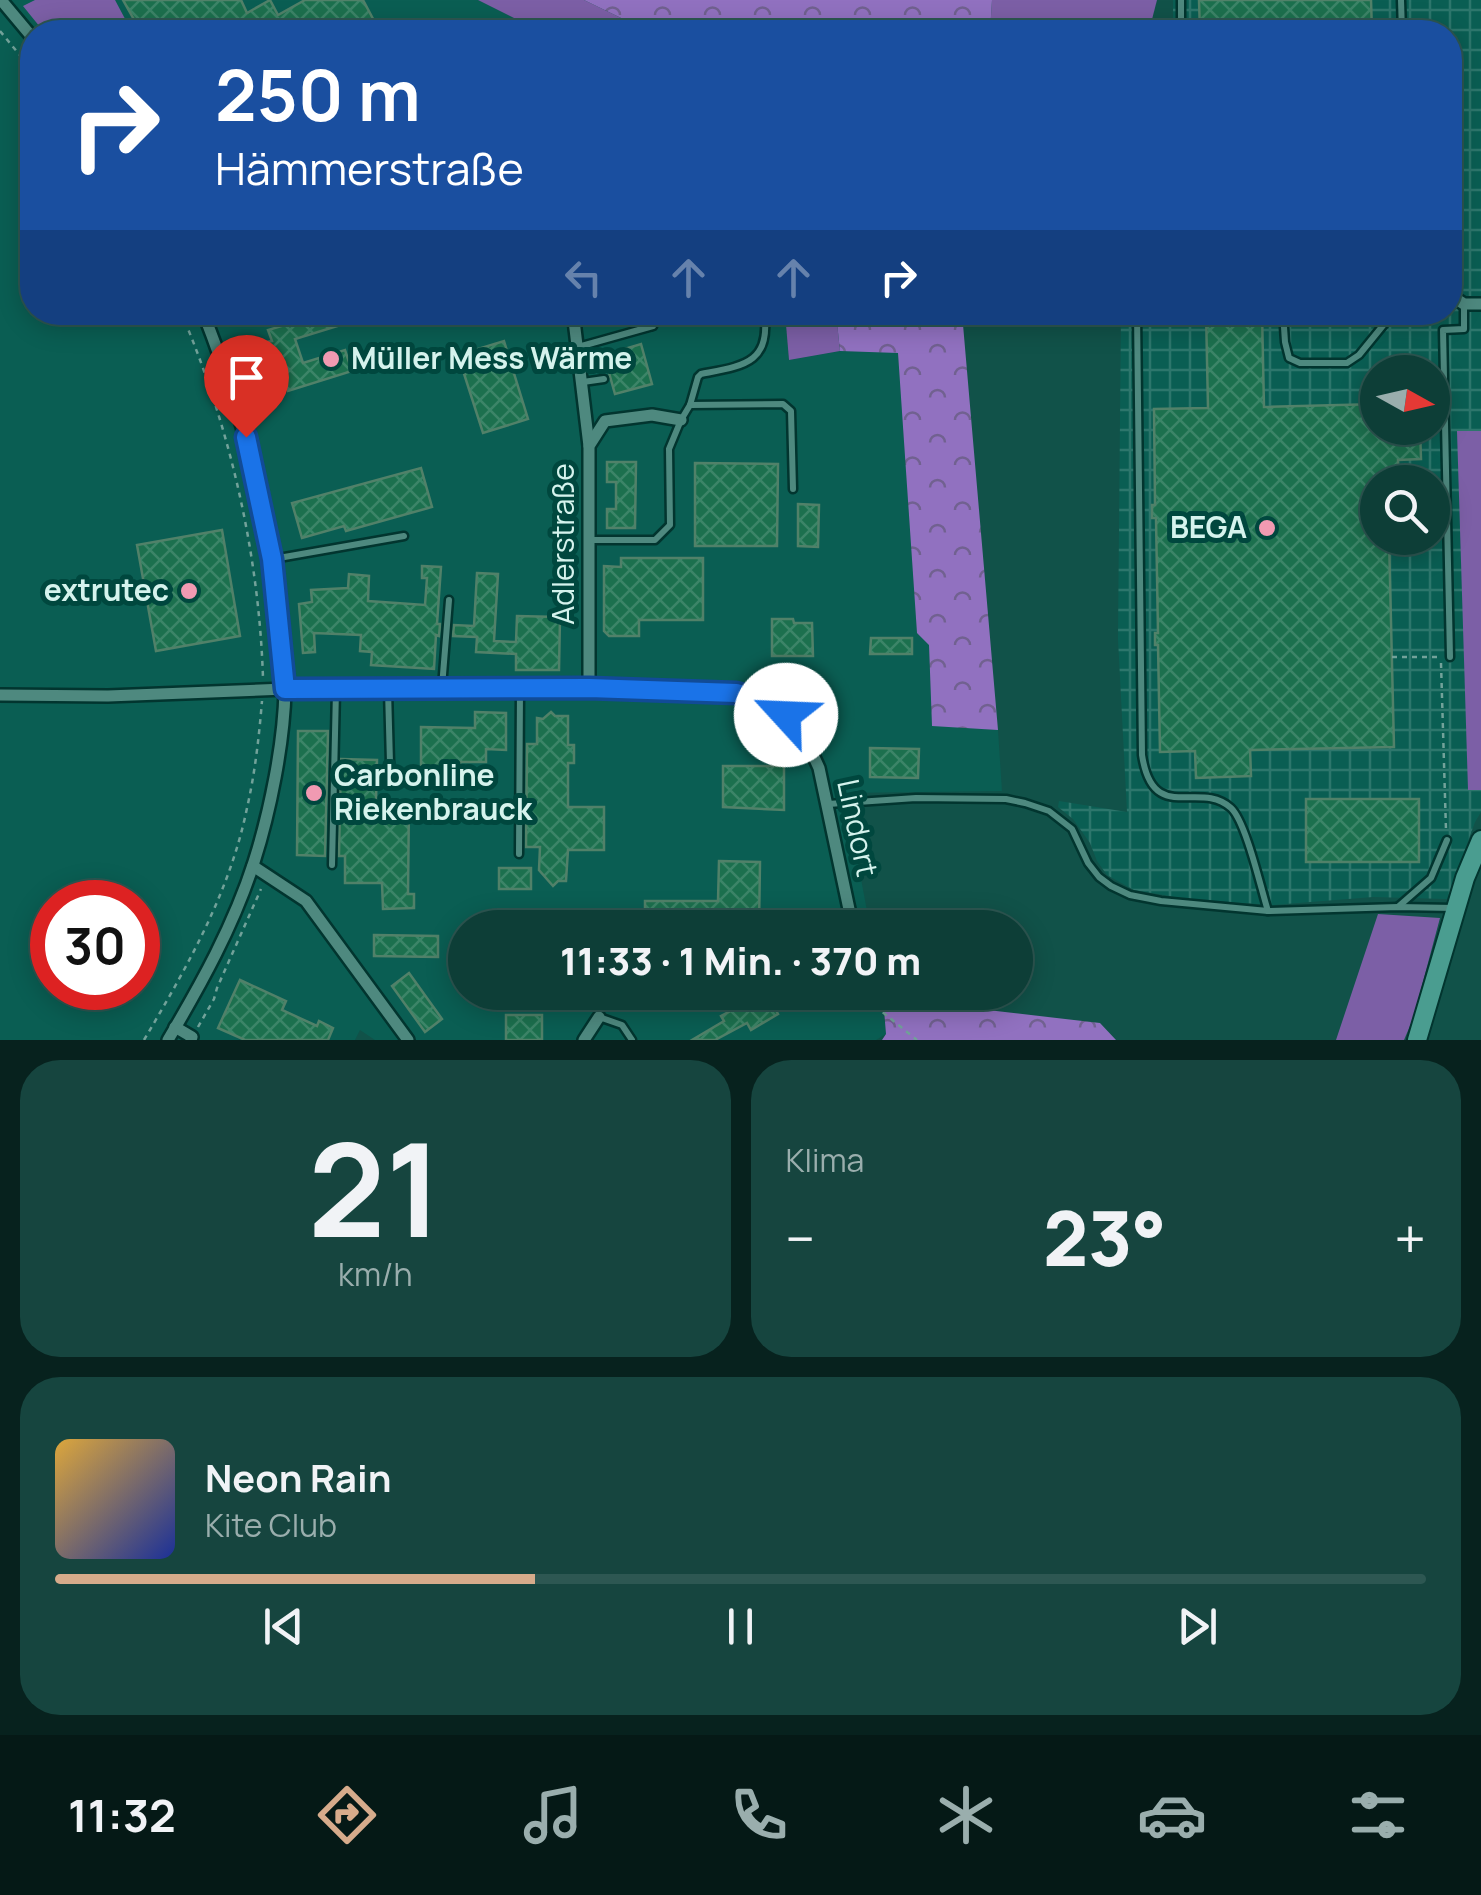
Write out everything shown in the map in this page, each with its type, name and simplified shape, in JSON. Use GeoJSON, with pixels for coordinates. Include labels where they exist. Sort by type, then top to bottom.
{"type":"FeatureCollection","features":[{"type":"Feature","properties":{"kind":"main road"},"geometry":{"type":"LineString","coordinates":[[1417,1040],[1465,878],[1481,840]]}},
{"type":"Feature","properties":{"kind":"street"},"geometry":{"type":"LineString","coordinates":[[1,0],[20,23]]}},
{"type":"Feature","properties":{"kind":"street"},"geometry":{"type":"LineString","coordinates":[[1464,304],[1481,304]]}},
{"type":"Feature","properties":{"kind":"street"},"geometry":{"type":"LineString","coordinates":[[168,1040],[204,978],[253,866],[274,776],[285,689],[272,559],[246,437],[208,325]]}},
{"type":"Feature","properties":{"kind":"street"},"geometry":{"type":"LineString","coordinates":[[574,325],[590,446]]}},
{"type":"Feature","properties":{"kind":"street","name":"Adlerstraße"},"geometry":{"type":"LineString","coordinates":[[589,688],[590,446],[605,421],[652,415],[681,420]]}},
{"type":"Feature","properties":{"kind":"street","name":"Lindort"},"geometry":{"type":"LineString","coordinates":[[0,696],[520,688],[736,693],[761,700],[786,715],[803,733],[819,768],[849,910]]}},
{"type":"Feature","properties":{"kind":"street"},"geometry":{"type":"LineString","coordinates":[[253,866],[306,901],[408,1040]]}},
{"type":"Feature","properties":{"kind":"street"},"geometry":{"type":"LineString","coordinates":[[584,1040],[600,1017]]}},
{"type":"Feature","properties":{"kind":"street"},"geometry":{"type":"LineString","coordinates":[[175,1027],[192,1039]]}},
{"type":"Feature","properties":{"kind":"lane"},"geometry":{"type":"LineString","coordinates":[[1450,657],[1443,330],[1464,329],[1464,304]]}},
{"type":"Feature","properties":{"kind":"lane"},"geometry":{"type":"LineString","coordinates":[[589,540],[655,540],[670,525],[669,449],[701,374],[754,360],[765,338],[764,325]]}},
{"type":"Feature","properties":{"kind":"lane"},"geometry":{"type":"LineString","coordinates":[[1138,325],[1142,755],[1146,776],[1163,794],[1218,801],[1233,809],[1245,834],[1268,911]]}},
{"type":"Feature","properties":{"kind":"lane"},"geometry":{"type":"LineString","coordinates":[[1284,325],[1289,358],[1295,362],[1348,363],[1383,325]]}},
{"type":"Feature","properties":{"kind":"lane"},"geometry":{"type":"LineString","coordinates":[[577,348],[653,326]]}},
{"type":"Feature","properties":{"kind":"lane"},"geometry":{"type":"LineString","coordinates":[[582,382],[604,378]]}},
{"type":"Feature","properties":{"kind":"lane"},"geometry":{"type":"LineString","coordinates":[[690,405],[783,404],[791,410],[793,489]]}},
{"type":"Feature","properties":{"kind":"lane"},"geometry":{"type":"LineString","coordinates":[[272,559],[404,536]]}},
{"type":"Feature","properties":{"kind":"lane"},"geometry":{"type":"LineString","coordinates":[[442,689],[449,600]]}},
{"type":"Feature","properties":{"kind":"lane"},"geometry":{"type":"LineString","coordinates":[[519,854],[520,688]]}},
{"type":"Feature","properties":{"kind":"lane"},"geometry":{"type":"LineString","coordinates":[[332,864],[336,689]]}},
{"type":"Feature","properties":{"kind":"lane"},"geometry":{"type":"LineString","coordinates":[[388,689],[390,763]]}},
{"type":"Feature","properties":{"kind":"lane"},"geometry":{"type":"LineString","coordinates":[[828,804],[932,798],[1025,802],[1049,811],[1072,829],[1099,877],[1130,894],[1192,906],[1268,911],[1456,908]]}},
{"type":"Feature","properties":{"kind":"lane"},"geometry":{"type":"LineString","coordinates":[[1398,907],[1431,878],[1446,840]]}},
{"type":"Feature","properties":{"kind":"lane"},"geometry":{"type":"LineString","coordinates":[[600,1017],[622,1024],[632,1040]]}},
{"type":"Feature","properties":{"kind":"path"},"geometry":{"type":"LineString","coordinates":[[0,31],[20,55]]}},
{"type":"Feature","properties":{"kind":"path"},"geometry":{"type":"LineString","coordinates":[[1392,657],[1441,657],[1446,840]]}},
{"type":"Feature","properties":{"kind":"path"},"geometry":{"type":"LineString","coordinates":[[192,1039],[214,1000],[268,874]]}},
{"type":"Feature","properties":{"kind":"path"},"geometry":{"type":"LineString","coordinates":[[882,1010],[917,1040]]}},
{"type":"Feature","properties":{"kind":"shaded area"},"geometry":{"type":"Polygon","coordinates":[[[0,0],[478,0],[518,20],[20,20],[20,325],[786,325],[789,360],[840,351],[898,352],[917,632],[929,644],[932,725],[998,730],[1002,791],[845,793],[867,910],[448,910],[448,1010],[884,1010],[886,1034],[876,1040],[375,1040],[360,1030],[355,1040],[0,1040],[0,0]]]}},
{"type":"Feature","properties":{"kind":"shaded area"},"geometry":{"type":"Polygon","coordinates":[[[35,0],[115,0],[126,20],[34,20],[23,6],[35,0]]]}},
{"type":"Feature","properties":{"kind":"shaded area"},"geometry":{"type":"Polygon","coordinates":[[[478,0],[584,0],[625,20],[518,20],[478,0]]]}},
{"type":"Feature","properties":{"kind":"shaded area"},"geometry":{"type":"Polygon","coordinates":[[[992,0],[1157,0],[1152,20],[991,20],[992,0]]]}},
{"type":"Feature","properties":{"kind":"shaded area"},"geometry":{"type":"Polygon","coordinates":[[[1173,0],[1481,0],[1481,812],[1447,899],[1373,897],[1273,905],[1188,899],[1134,890],[1107,875],[1073,819],[1058,807],[1059,801],[1127,812],[1118,639],[1121,325],[1462,325],[1462,20],[1173,20],[1173,0]]]}},
{"type":"Feature","properties":{"kind":"shaded area"},"geometry":{"type":"Polygon","coordinates":[[[786,325],[837,325],[840,351],[789,360],[786,325]]]}},
{"type":"Feature","properties":{"kind":"shaded area"},"geometry":{"type":"Polygon","coordinates":[[[1457,431],[1481,431],[1481,790],[1468,790],[1457,431]]]}},
{"type":"Feature","properties":{"kind":"shaded area"},"geometry":{"type":"Polygon","coordinates":[[[1378,914],[1440,918],[1413,1019],[1404,1040],[1336,1040],[1378,914]]]}},
{"type":"Feature","properties":{"kind":"green space"},"geometry":{"type":"Polygon","coordinates":[[[584,0],[992,0],[991,20],[625,20],[584,0]]]}},
{"type":"Feature","properties":{"kind":"green space"},"geometry":{"type":"Polygon","coordinates":[[[837,325],[963,325],[998,730],[932,726],[929,645],[917,633],[898,353],[840,351],[837,325]]]}},
{"type":"Feature","properties":{"kind":"green space"},"geometry":{"type":"Polygon","coordinates":[[[884,1010],[987,1010],[1100,1023],[1116,1040],[882,1040],[886,1034],[884,1010]]]}},
{"type":"Feature","properties":{"kind":"building"},"geometry":{"type":"Polygon","coordinates":[[[123,0],[241,0],[247,13],[270,0],[278,15],[305,0],[363,0],[374,20],[134,20],[123,0]]]}},
{"type":"Feature","properties":{"kind":"building"},"geometry":{"type":"Polygon","coordinates":[[[1199,0],[1371,0],[1372,20],[1200,20],[1199,0]]]}},
{"type":"Feature","properties":{"kind":"building","name":"Müller Mess Wärme"},"geometry":{"type":"Polygon","coordinates":[[[285,325],[340,325],[295,339],[303,363],[345,350],[352,371],[288,391],[276,354],[271,355],[268,330],[285,325]]]}},
{"type":"Feature","properties":{"kind":"building","name":"BEGA"},"geometry":{"type":"Polygon","coordinates":[[[1206,325],[1262,325],[1264,407],[1360,404],[1360,445],[1421,445],[1421,459],[1398,460],[1398,465],[1360,465],[1360,555],[1389,555],[1394,747],[1250,750],[1251,776],[1196,778],[1195,751],[1160,752],[1155,645],[1156,518],[1152,518],[1154,409],[1208,408],[1206,325]]]}},
{"type":"Feature","properties":{"kind":"building"},"geometry":{"type":"Polygon","coordinates":[[[504,341],[528,419],[483,433],[458,355],[504,341]]]}},
{"type":"Feature","properties":{"kind":"building"},"geometry":{"type":"Polygon","coordinates":[[[641,344],[652,384],[615,394],[604,355],[641,344]]]}},
{"type":"Feature","properties":{"kind":"building"},"geometry":{"type":"Polygon","coordinates":[[[607,462],[636,462],[635,528],[607,528],[607,509],[616,509],[616,482],[607,482],[607,462]]]}},
{"type":"Feature","properties":{"kind":"building"},"geometry":{"type":"Polygon","coordinates":[[[695,463],[778,464],[777,546],[695,546],[695,463]]]}},
{"type":"Feature","properties":{"kind":"building"},"geometry":{"type":"Polygon","coordinates":[[[421,468],[432,507],[346,531],[344,526],[302,538],[292,503],[421,468]]]}},
{"type":"Feature","properties":{"kind":"building"},"geometry":{"type":"Polygon","coordinates":[[[798,504],[819,505],[818,547],[798,546],[798,504]]]}},
{"type":"Feature","properties":{"kind":"building","name":"extrutec"},"geometry":{"type":"Polygon","coordinates":[[[222,530],[240,636],[156,651],[137,545],[222,530]]]}},
{"type":"Feature","properties":{"kind":"building"},"geometry":{"type":"Polygon","coordinates":[[[621,558],[703,558],[703,620],[639,620],[639,636],[609,636],[604,631],[604,566],[621,567],[621,558]]]}},
{"type":"Feature","properties":{"kind":"building"},"geometry":{"type":"Polygon","coordinates":[[[422,566],[441,567],[434,669],[371,665],[372,652],[360,651],[361,635],[314,633],[315,652],[303,653],[299,604],[312,602],[311,590],[348,588],[349,574],[369,576],[368,601],[425,605],[427,578],[422,578],[422,566]]]}},
{"type":"Feature","properties":{"kind":"building"},"geometry":{"type":"Polygon","coordinates":[[[477,573],[498,574],[494,641],[516,642],[517,616],[560,617],[559,670],[516,670],[516,654],[476,652],[477,637],[453,636],[454,625],[474,626],[477,573]]]}},
{"type":"Feature","properties":{"kind":"building"},"geometry":{"type":"Polygon","coordinates":[[[772,619],[812,623],[813,656],[772,656],[772,619]]]}},
{"type":"Feature","properties":{"kind":"building"},"geometry":{"type":"Polygon","coordinates":[[[871,638],[912,638],[912,654],[870,654],[871,638]]]}},
{"type":"Feature","properties":{"kind":"building"},"geometry":{"type":"Polygon","coordinates":[[[475,712],[506,713],[506,750],[486,749],[486,762],[460,762],[460,787],[421,787],[421,727],[475,728],[475,712]]]}},
{"type":"Feature","properties":{"kind":"building"},"geometry":{"type":"Polygon","coordinates":[[[551,712],[568,716],[568,745],[574,745],[574,763],[568,763],[568,807],[604,807],[604,850],[568,850],[566,881],[553,886],[539,870],[540,847],[526,847],[527,744],[537,744],[537,718],[543,719],[551,712]]]}},
{"type":"Feature","properties":{"kind":"building","name":"Carbonline Riekenbrauck"},"geometry":{"type":"Polygon","coordinates":[[[298,731],[328,731],[325,856],[297,855],[298,731]]]}},
{"type":"Feature","properties":{"kind":"building"},"geometry":{"type":"Polygon","coordinates":[[[870,748],[919,749],[918,778],[870,777],[870,748]]]}},
{"type":"Feature","properties":{"kind":"building"},"geometry":{"type":"Polygon","coordinates":[[[341,759],[377,760],[376,801],[409,801],[408,894],[414,894],[414,908],[383,909],[382,883],[345,883],[345,856],[339,856],[341,759]]]}},
{"type":"Feature","properties":{"kind":"building"},"geometry":{"type":"Polygon","coordinates":[[[723,766],[784,766],[784,810],[723,807],[723,766]]]}},
{"type":"Feature","properties":{"kind":"building"},"geometry":{"type":"Polygon","coordinates":[[[1306,799],[1419,799],[1419,862],[1306,862],[1306,799]]]}},
{"type":"Feature","properties":{"kind":"building"},"geometry":{"type":"Polygon","coordinates":[[[719,861],[760,862],[759,910],[645,910],[645,901],[718,901],[719,861]]]}},
{"type":"Feature","properties":{"kind":"building"},"geometry":{"type":"Polygon","coordinates":[[[499,868],[531,868],[531,889],[499,889],[499,868]]]}},
{"type":"Feature","properties":{"kind":"building"},"geometry":{"type":"Polygon","coordinates":[[[374,935],[438,936],[438,957],[374,956],[374,935]]]}},
{"type":"Feature","properties":{"kind":"building"},"geometry":{"type":"Polygon","coordinates":[[[409,973],[442,1019],[425,1032],[392,986],[409,973]]]}},
{"type":"Feature","properties":{"kind":"building"},"geometry":{"type":"Polygon","coordinates":[[[240,980],[286,1001],[282,1010],[317,1026],[319,1021],[333,1028],[328,1040],[245,1040],[218,1028],[240,980]]]}},
{"type":"Feature","properties":{"kind":"building"},"geometry":{"type":"Polygon","coordinates":[[[732,1010],[776,1010],[778,1014],[751,1030],[747,1023],[715,1040],[692,1040],[724,1021],[721,1016],[732,1010]]]}},
{"type":"Feature","properties":{"kind":"building"},"geometry":{"type":"Polygon","coordinates":[[[506,1015],[542,1015],[542,1040],[506,1040],[506,1015]]]}},
{"type":"Feature","properties":{"kind":"place","name":"Müller Mess Wärme"},"geometry":{"type":"Point","coordinates":[331,359]}},
{"type":"Feature","properties":{"kind":"place","name":"BEGA"},"geometry":{"type":"Point","coordinates":[1267,528]}},
{"type":"Feature","properties":{"kind":"place","name":"extrutec"},"geometry":{"type":"Point","coordinates":[189,591]}},
{"type":"Feature","properties":{"kind":"place","name":"Carbonline Riekenbrauck"},"geometry":{"type":"Point","coordinates":[314,793]}},
{"type":"Feature","properties":{"kind":"route"},"geometry":{"type":"LineString","coordinates":[[246,437],[272,559],[285,689],[589,688],[736,693],[761,700],[786,715]]}}]}
